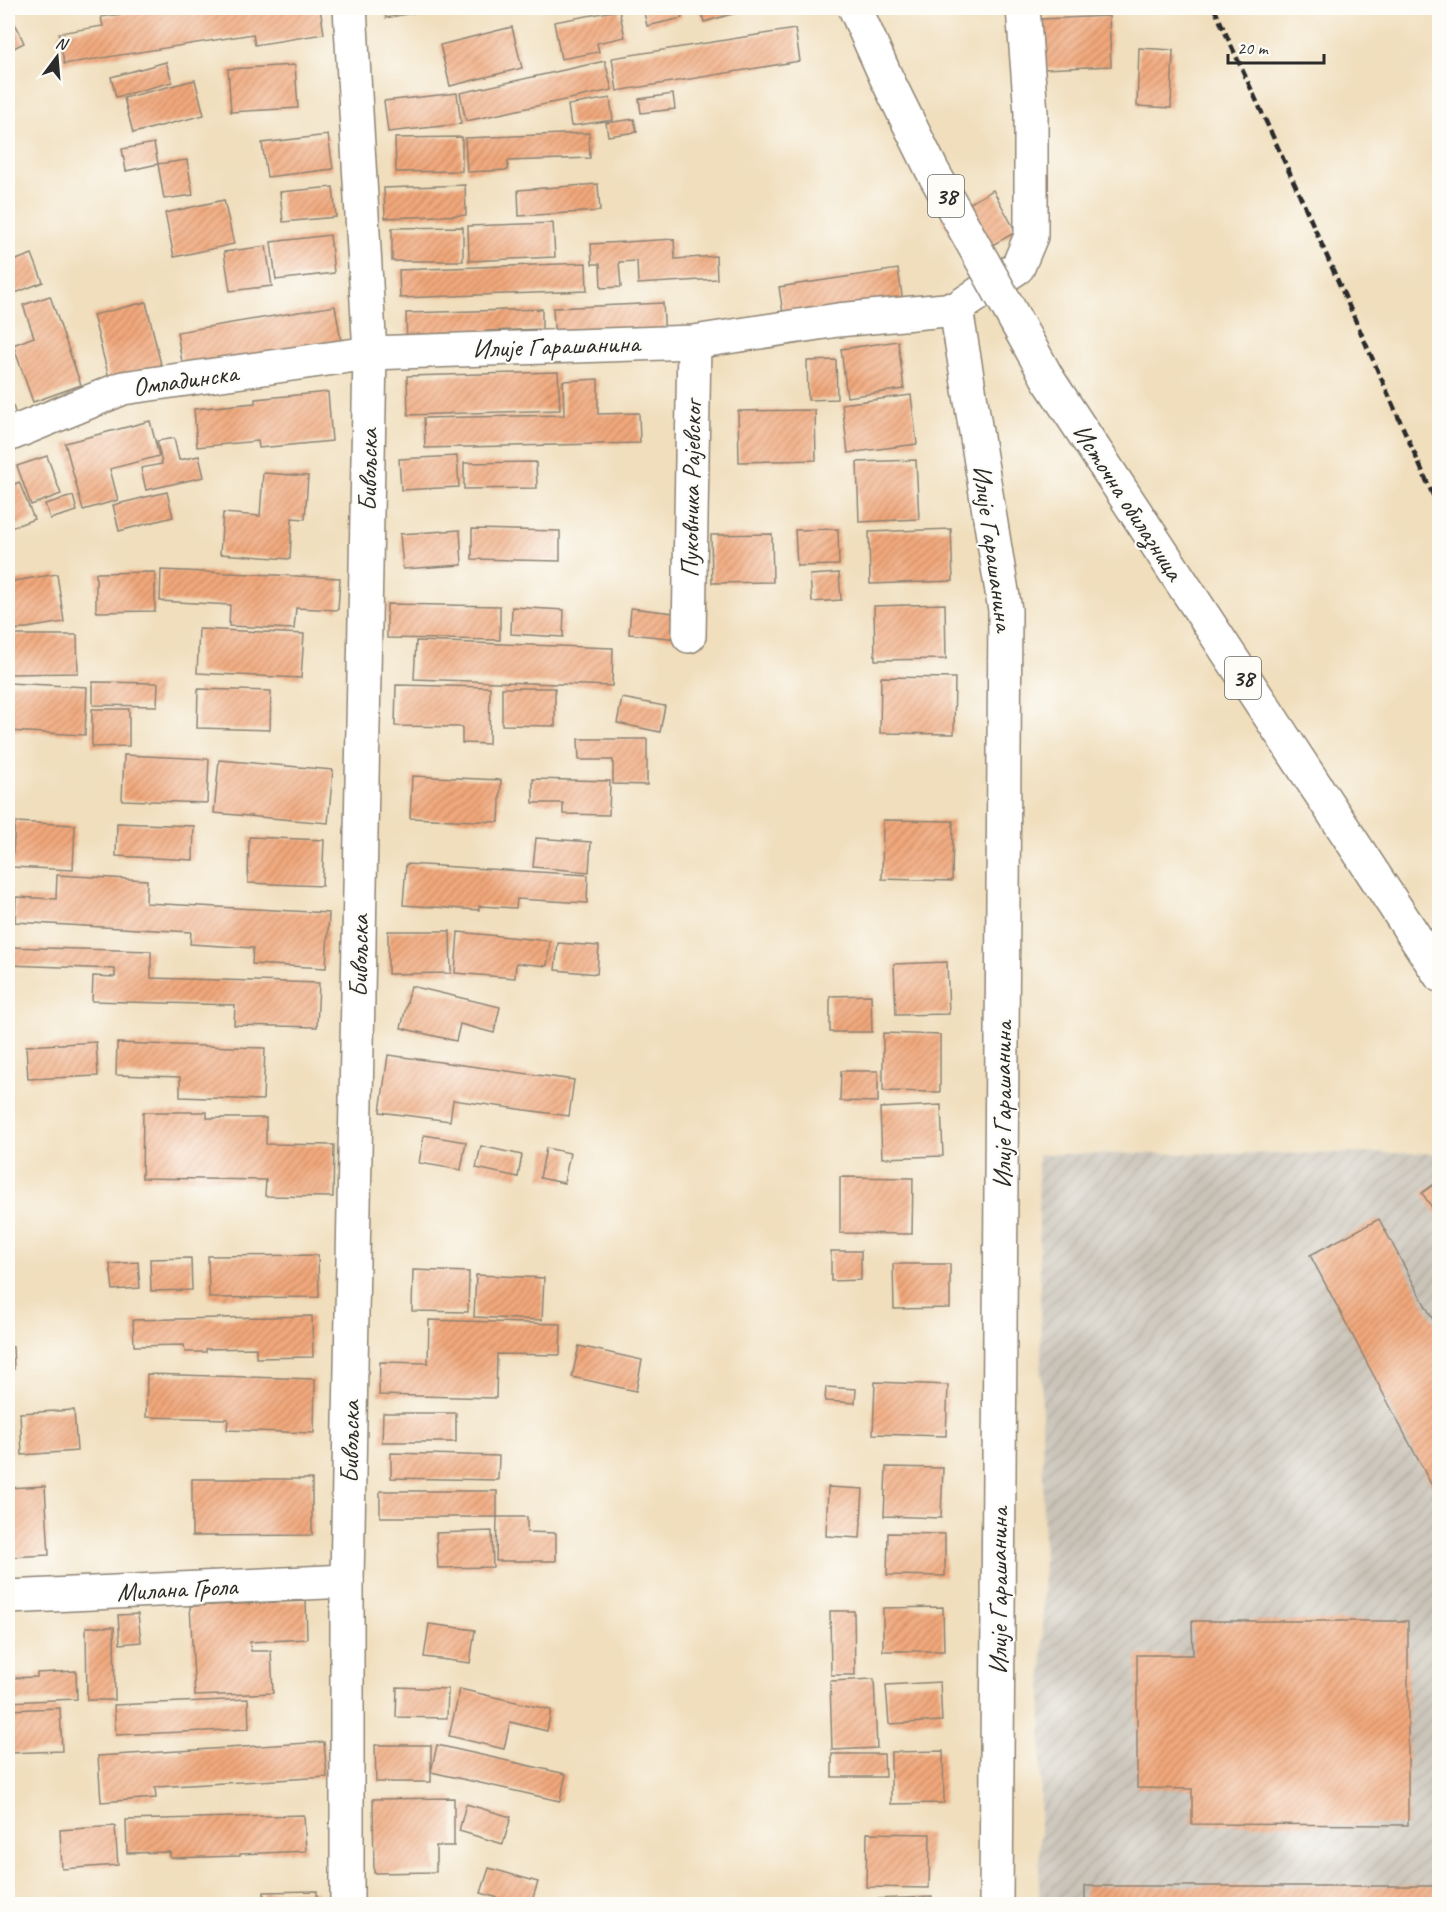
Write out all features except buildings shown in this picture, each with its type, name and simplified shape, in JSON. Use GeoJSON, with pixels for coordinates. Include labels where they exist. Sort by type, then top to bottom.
{"type":"FeatureCollection","features":[{"type":"Feature","properties":{"kind":"street","name":"Бивољска"},"geometry":{"type":"LineString","coordinates":[[347,1905],[347,1581],[370,353],[350,8]]}},
{"type":"Feature","properties":{"kind":"street","name":"Источна обилазница"},"geometry":{"type":"LineString","coordinates":[[855,8],[932,170],[1048,379],[1440,975]]}},
{"type":"Feature","properties":{"kind":"street","name":"Илије Гарашанина"},"geometry":{"type":"LineString","coordinates":[[370,353],[694,342],[838,320],[956,309],[1018,267],[1031,236],[1031,113],[1023,8]]}},
{"type":"Feature","properties":{"kind":"street","name":"Илије Гарашанина"},"geometry":{"type":"LineString","coordinates":[[956,309],[1005,610],[996,1905]]}},
{"type":"Feature","properties":{"kind":"street","name":"Пуковника Рајевског"},"geometry":{"type":"LineString","coordinates":[[689,636],[694,342]]}},
{"type":"Feature","properties":{"kind":"street","name":"Омладинска"},"geometry":{"type":"LineString","coordinates":[[8,435],[123,388],[370,353]]}},
{"type":"Feature","properties":{"kind":"street","name":"Милана Грола"},"geometry":{"type":"LineString","coordinates":[[8,1597],[347,1581]]}},
{"type":"Feature","properties":{"kind":"shaded area"},"geometry":{"type":"Polygon","coordinates":[[[1439,1153],[1439,1904],[1039,1904],[1044,1557],[1038,1154],[1439,1153]]]}},
{"type":"Feature","properties":{"kind":"railway"},"geometry":{"type":"LineString","coordinates":[[1214,8],[1440,511]]}}]}
